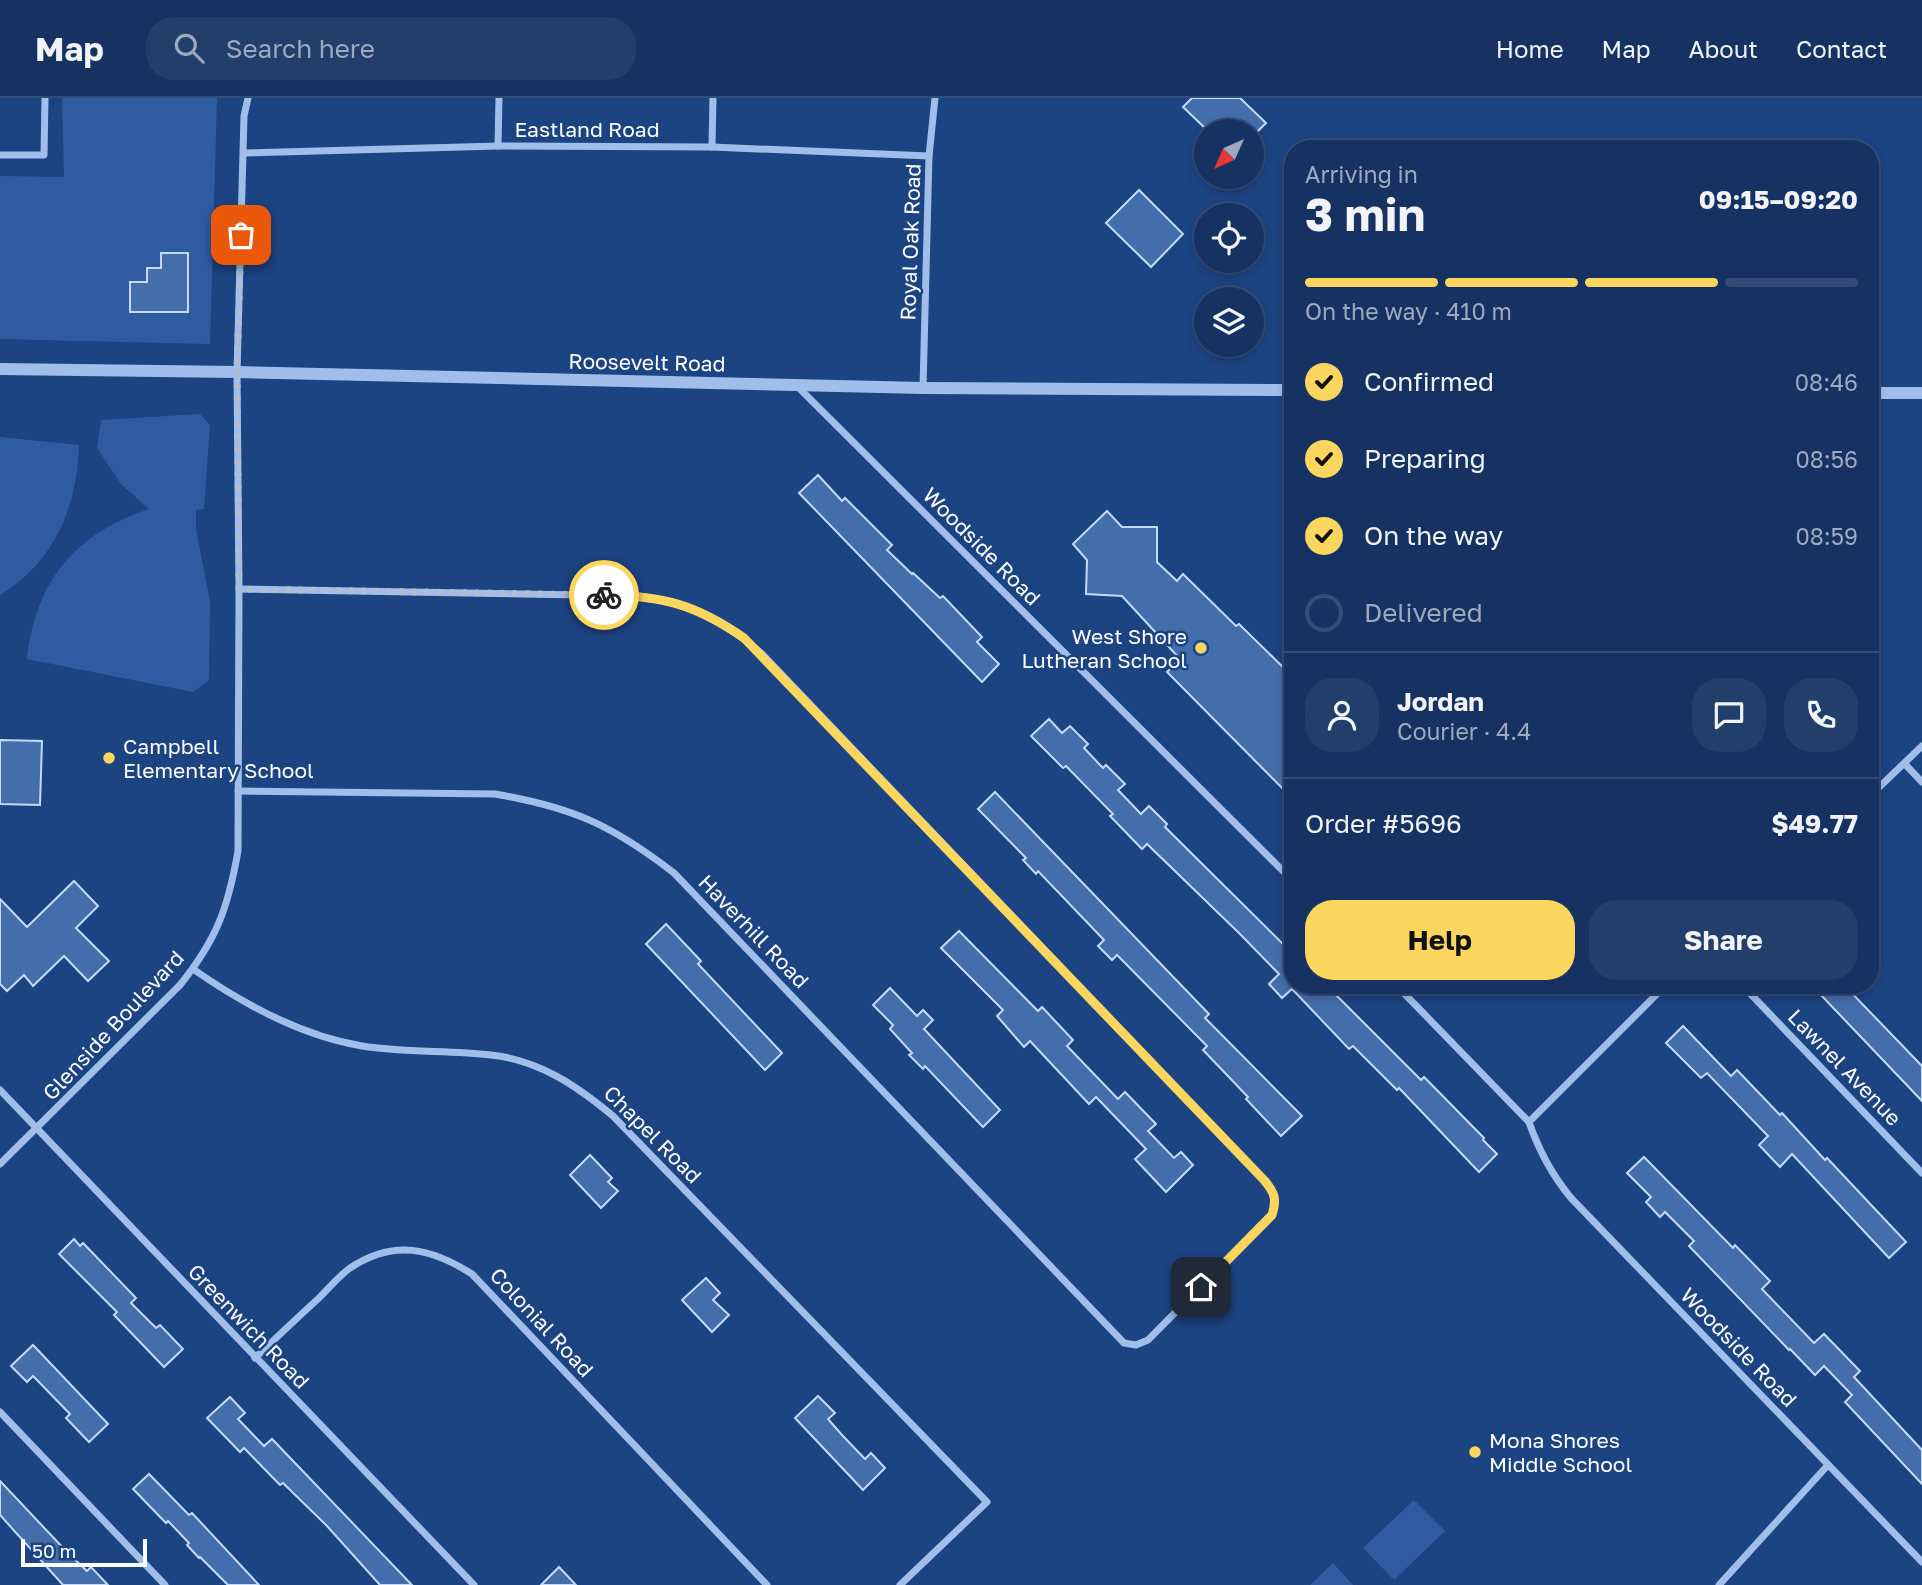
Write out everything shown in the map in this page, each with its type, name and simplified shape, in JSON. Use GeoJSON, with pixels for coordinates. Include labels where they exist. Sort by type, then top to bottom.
{"type":"FeatureCollection","features":[{"type":"Feature","properties":{"kind":"street"},"geometry":{"type":"LineString","coordinates":[[0,155],[44,155],[45,98]]}},
{"type":"Feature","properties":{"kind":"street","name":"Glenside Boulevard"},"geometry":{"type":"LineString","coordinates":[[0,1164],[193,969],[220,925],[231,894],[238,851],[237,372],[244,116],[248,98]]}},
{"type":"Feature","properties":{"kind":"street"},"geometry":{"type":"LineString","coordinates":[[498,146],[499,98]]}},
{"type":"Feature","properties":{"kind":"street"},"geometry":{"type":"LineString","coordinates":[[712,147],[713,98]]}},
{"type":"Feature","properties":{"kind":"street","name":"Royal Oak Road"},"geometry":{"type":"LineString","coordinates":[[923,388],[929,156],[935,98]]}},
{"type":"Feature","properties":{"kind":"street","name":"Eastland Road"},"geometry":{"type":"LineString","coordinates":[[244,153],[498,146],[712,147],[929,156]]}},
{"type":"Feature","properties":{"kind":"street","name":"Roosevelt Road"},"geometry":{"type":"LineString","coordinates":[[0,369],[923,388],[1284,390]]}},
{"type":"Feature","properties":{"kind":"street","name":"Woodside Road"},"geometry":{"type":"LineString","coordinates":[[795,384],[1284,872]]}},
{"type":"Feature","properties":{"kind":"street"},"geometry":{"type":"LineString","coordinates":[[1879,393],[1922,393]]}},
{"type":"Feature","properties":{"kind":"street","name":"Haverhill Road"},"geometry":{"type":"LineString","coordinates":[[239,589],[639,596],[664,599],[697,610],[722,623],[744,638],[781,674],[1264,1180],[1276,1200],[1272,1215],[1148,1340],[1136,1345],[1124,1343],[674,873],[623,836],[597,821],[569,810],[535,800],[495,794],[239,791]]}},
{"type":"Feature","properties":{"kind":"street"},"geometry":{"type":"LineString","coordinates":[[1879,788],[1922,746]]}},
{"type":"Feature","properties":{"kind":"street"},"geometry":{"type":"LineString","coordinates":[[1905,764],[1922,782]]}},
{"type":"Feature","properties":{"kind":"street","name":"Chapel Road"},"geometry":{"type":"LineString","coordinates":[[193,969],[266,1013],[308,1031],[361,1046],[503,1057],[554,1073],[583,1091],[613,1116],[987,1502],[900,1585]]}},
{"type":"Feature","properties":{"kind":"street"},"geometry":{"type":"LineString","coordinates":[[1405,994],[1529,1122],[1657,994]]}},
{"type":"Feature","properties":{"kind":"street","name":"Lawnel Avenue"},"geometry":{"type":"LineString","coordinates":[[1751,994],[1922,1173]]}},
{"type":"Feature","properties":{"kind":"street","name":"Greenwich Road"},"geometry":{"type":"LineString","coordinates":[[0,1090],[474,1585]]}},
{"type":"Feature","properties":{"kind":"street","name":"Woodside Road"},"geometry":{"type":"LineString","coordinates":[[1529,1122],[1539,1150],[1557,1181],[1571,1198],[1922,1562]]}},
{"type":"Feature","properties":{"kind":"street","name":"Colonial Road"},"geometry":{"type":"LineString","coordinates":[[255,1358],[349,1268],[369,1258],[387,1251],[407,1249],[430,1253],[452,1262],[472,1274],[767,1585]]}},
{"type":"Feature","properties":{"kind":"street"},"geometry":{"type":"LineString","coordinates":[[0,1412],[165,1585]]}},
{"type":"Feature","properties":{"kind":"street"},"geometry":{"type":"LineString","coordinates":[[1719,1585],[1828,1465]]}},
{"type":"Feature","properties":{"kind":"shaded area"},"geometry":{"type":"Polygon","coordinates":[[[62,98],[217,98],[210,344],[0,339],[0,176],[64,177],[62,98]]]}},
{"type":"Feature","properties":{"kind":"shaded area"},"geometry":{"type":"Polygon","coordinates":[[[200,414],[210,425],[204,509],[196,510],[196,529],[210,601],[209,680],[193,692],[27,659],[39,606],[50,583],[64,564],[100,532],[149,509],[121,484],[97,448],[101,420],[200,414]]]}},
{"type":"Feature","properties":{"kind":"shaded area"},"geometry":{"type":"Polygon","coordinates":[[[0,437],[79,445],[74,490],[68,511],[49,549],[35,566],[0,595],[0,437]]]}},
{"type":"Feature","properties":{"kind":"shaded area"},"geometry":{"type":"Polygon","coordinates":[[[1414,1500],[1445,1531],[1394,1580],[1363,1548],[1414,1500]]]}},
{"type":"Feature","properties":{"kind":"shaded area"},"geometry":{"type":"Polygon","coordinates":[[[1333,1563],[1353,1585],[1310,1585],[1333,1563]]]}},
{"type":"Feature","properties":{"kind":"building"},"geometry":{"type":"Polygon","coordinates":[[[1192,98],[1240,98],[1262,119],[1196,119],[1183,107],[1192,98]]]}},
{"type":"Feature","properties":{"kind":"building"},"geometry":{"type":"Polygon","coordinates":[[[1139,190],[1183,234],[1151,267],[1106,223],[1139,190]]]}},
{"type":"Feature","properties":{"kind":"building"},"geometry":{"type":"Polygon","coordinates":[[[161,253],[188,253],[188,312],[130,312],[130,282],[147,282],[147,268],[161,268],[161,253]]]}},
{"type":"Feature","properties":{"kind":"building"},"geometry":{"type":"Polygon","coordinates":[[[818,475],[842,501],[845,498],[892,545],[887,550],[940,598],[943,596],[982,637],[977,642],[999,664],[982,682],[799,493],[818,475]]]}},
{"type":"Feature","properties":{"kind":"building"},"geometry":{"type":"Polygon","coordinates":[[[1107,511],[1122,527],[1157,527],[1157,562],[1177,581],[1183,574],[1284,668],[1284,790],[1167,672],[1180,659],[1122,596],[1086,594],[1087,560],[1073,544],[1107,511]]]}},
{"type":"Feature","properties":{"kind":"building"},"geometry":{"type":"Polygon","coordinates":[[[1049,719],[1062,733],[1070,726],[1088,744],[1084,748],[1103,768],[1106,765],[1125,784],[1118,790],[1141,814],[1149,806],[1167,824],[1165,827],[1284,945],[1284,994],[1286,994],[1282,998],[1269,984],[1279,974],[1240,934],[1147,844],[1142,849],[1110,816],[1113,814],[1066,766],[1063,768],[1031,736],[1049,719]]]}},
{"type":"Feature","properties":{"kind":"building"},"geometry":{"type":"Polygon","coordinates":[[[0,740],[42,741],[40,805],[0,804],[0,740]]]}},
{"type":"Feature","properties":{"kind":"building"},"geometry":{"type":"Polygon","coordinates":[[[995,792],[1209,1014],[1205,1018],[1302,1116],[1281,1136],[1203,1050],[1207,1046],[1117,955],[1112,960],[1098,946],[1104,940],[1038,871],[1036,874],[1023,860],[1026,858],[978,809],[995,792]]]}},
{"type":"Feature","properties":{"kind":"building"},"geometry":{"type":"Polygon","coordinates":[[[74,881],[98,906],[76,928],[109,961],[88,981],[64,956],[33,986],[24,975],[7,991],[0,984],[0,899],[27,927],[74,881]]]}},
{"type":"Feature","properties":{"kind":"building"},"geometry":{"type":"Polygon","coordinates":[[[666,924],[701,961],[698,964],[782,1053],[765,1070],[646,944],[666,924]]]}},
{"type":"Feature","properties":{"kind":"building"},"geometry":{"type":"Polygon","coordinates":[[[959,931],[1038,1011],[1042,1007],[1073,1040],[1067,1046],[1118,1099],[1125,1092],[1156,1124],[1148,1131],[1174,1158],[1181,1152],[1193,1165],[1166,1192],[1135,1159],[1146,1149],[1096,1097],[1089,1104],[1030,1041],[1024,1047],[997,1016],[1003,1010],[941,948],[959,931]]]}},
{"type":"Feature","properties":{"kind":"building"},"geometry":{"type":"Polygon","coordinates":[[[890,988],[917,1016],[923,1010],[933,1020],[924,1029],[1000,1110],[983,1127],[925,1066],[923,1069],[909,1055],[912,1053],[890,1029],[893,1025],[873,1005],[890,988]]]}},
{"type":"Feature","properties":{"kind":"building"},"geometry":{"type":"Polygon","coordinates":[[[1297,994],[1335,994],[1421,1080],[1424,1077],[1497,1154],[1479,1172],[1399,1088],[1397,1090],[1353,1046],[1349,1049],[1297,994]]]}},
{"type":"Feature","properties":{"kind":"building"},"geometry":{"type":"Polygon","coordinates":[[[1820,994],[1853,994],[1922,1066],[1922,1101],[1820,994]]]}},
{"type":"Feature","properties":{"kind":"building"},"geometry":{"type":"Polygon","coordinates":[[[1683,1026],[1731,1076],[1737,1070],[1780,1115],[1782,1113],[1906,1242],[1889,1258],[1792,1154],[1780,1167],[1759,1145],[1768,1136],[1707,1073],[1701,1078],[1666,1043],[1683,1026]]]}},
{"type":"Feature","properties":{"kind":"building"},"geometry":{"type":"Polygon","coordinates":[[[590,1155],[612,1178],[608,1182],[618,1191],[601,1208],[570,1175],[590,1155]]]}},
{"type":"Feature","properties":{"kind":"building"},"geometry":{"type":"Polygon","coordinates":[[[1644,1157],[1733,1248],[1735,1245],[1770,1281],[1762,1289],[1814,1343],[1824,1334],[1860,1371],[1854,1377],[1922,1450],[1922,1484],[1845,1402],[1852,1395],[1824,1366],[1815,1375],[1689,1246],[1694,1241],[1665,1212],[1660,1217],[1646,1202],[1651,1197],[1627,1173],[1644,1157]]]}},
{"type":"Feature","properties":{"kind":"building"},"geometry":{"type":"Polygon","coordinates":[[[74,1239],[80,1246],[83,1243],[136,1298],[131,1303],[156,1328],[160,1325],[183,1349],[164,1367],[114,1315],[117,1312],[59,1254],[74,1239]]]}},
{"type":"Feature","properties":{"kind":"building"},"geometry":{"type":"Polygon","coordinates":[[[706,1278],[720,1293],[713,1300],[729,1315],[712,1332],[682,1300],[706,1278]]]}},
{"type":"Feature","properties":{"kind":"building"},"geometry":{"type":"Polygon","coordinates":[[[33,1345],[108,1424],[89,1442],[66,1418],[70,1414],[33,1376],[27,1382],[11,1366],[33,1345]]]}},
{"type":"Feature","properties":{"kind":"building"},"geometry":{"type":"Polygon","coordinates":[[[818,1396],[835,1413],[828,1419],[842,1435],[865,1459],[871,1453],[885,1468],[863,1490],[795,1418],[818,1396]]]}},
{"type":"Feature","properties":{"kind":"building"},"geometry":{"type":"Polygon","coordinates":[[[230,1397],[245,1413],[238,1419],[264,1446],[272,1439],[412,1585],[380,1585],[327,1526],[283,1483],[280,1485],[244,1448],[240,1452],[207,1418],[230,1397]]]}},
{"type":"Feature","properties":{"kind":"building"},"geometry":{"type":"Polygon","coordinates":[[[149,1474],[189,1515],[192,1513],[259,1585],[228,1585],[199,1558],[168,1521],[166,1523],[133,1489],[149,1474]]]}},
{"type":"Feature","properties":{"kind":"building"},"geometry":{"type":"Polygon","coordinates":[[[0,1481],[67,1552],[87,1571],[91,1567],[108,1585],[63,1585],[0,1515],[0,1481]]]}},
{"type":"Feature","properties":{"kind":"building"},"geometry":{"type":"Polygon","coordinates":[[[559,1567],[576,1585],[541,1585],[559,1567]]]}},
{"type":"Feature","properties":{"kind":"way so far"},"geometry":{"type":"LineString","coordinates":[[241,235],[237,372],[239,589],[604,595]]}},
{"type":"Feature","properties":{"kind":"place","name":"West Shore Lutheran School"},"geometry":{"type":"Point","coordinates":[1201,648]}},
{"type":"Feature","properties":{"kind":"place","name":"Campbell Elementary School"},"geometry":{"type":"Point","coordinates":[109,758]}},
{"type":"Feature","properties":{"kind":"place","name":"Mona Shores Middle School"},"geometry":{"type":"Point","coordinates":[1475,1452]}},
{"type":"Feature","properties":{"kind":"route"},"geometry":{"type":"LineString","coordinates":[[604,595],[664,599],[697,610],[744,638],[1264,1180],[1276,1200],[1272,1215],[1201,1287]]}}]}
